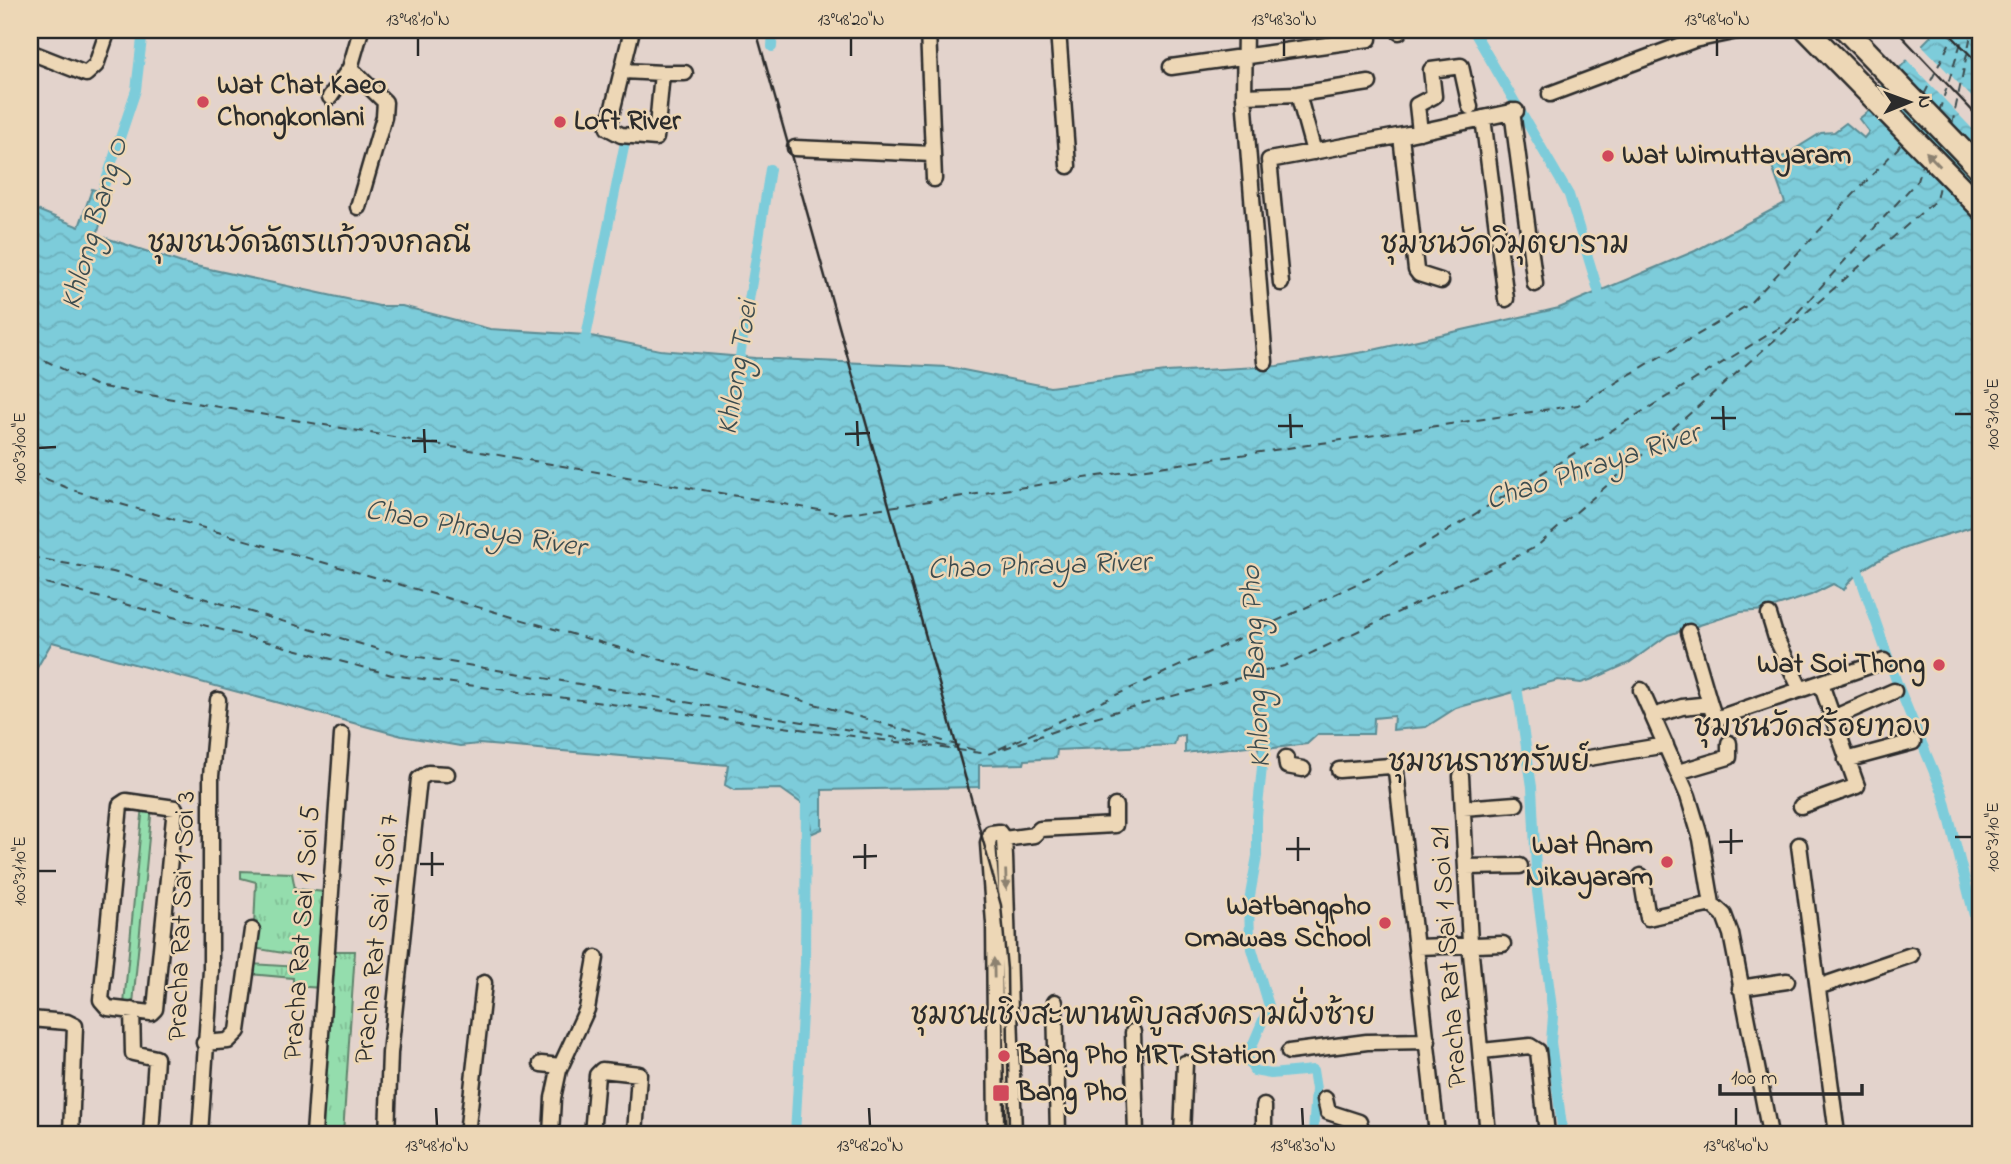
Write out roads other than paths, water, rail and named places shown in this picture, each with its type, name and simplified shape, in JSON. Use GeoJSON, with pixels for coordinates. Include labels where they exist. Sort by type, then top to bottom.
{"type":"FeatureCollection","features":[{"type":"Feature","properties":{"kind":"highway"},"geometry":{"type":"LineString","coordinates":[[1807,30],[1981,208]]}},
{"type":"Feature","properties":{"kind":"highway"},"geometry":{"type":"LineString","coordinates":[[1846,30],[1981,170]]}},
{"type":"Feature","properties":{"kind":"street"},"geometry":{"type":"LineString","coordinates":[[30,52],[86,74],[96,65],[108,30]]}},
{"type":"Feature","properties":{"kind":"street"},"geometry":{"type":"LineString","coordinates":[[330,97],[349,68],[361,30]]}},
{"type":"Feature","properties":{"kind":"street"},"geometry":{"type":"LineString","coordinates":[[632,30],[608,128],[621,135],[656,138],[662,73]]}},
{"type":"Feature","properties":{"kind":"street"},"geometry":{"type":"LineString","coordinates":[[928,30],[934,179]]}},
{"type":"Feature","properties":{"kind":"street"},"geometry":{"type":"LineString","coordinates":[[1058,30],[1068,166]]}},
{"type":"Feature","properties":{"kind":"street"},"geometry":{"type":"LineString","coordinates":[[1245,30],[1244,96],[1265,362]]}},
{"type":"Feature","properties":{"kind":"street"},"geometry":{"type":"LineString","coordinates":[[1550,94],[1694,40],[1742,30]]}},
{"type":"Feature","properties":{"kind":"street"},"geometry":{"type":"LineString","coordinates":[[1171,67],[1330,36],[1369,39]]}},
{"type":"Feature","properties":{"kind":"street"},"geometry":{"type":"LineString","coordinates":[[1420,132],[1417,105],[1434,96],[1431,70],[1461,66],[1470,107]]}},
{"type":"Feature","properties":{"kind":"street"},"geometry":{"type":"LineString","coordinates":[[349,68],[380,94],[385,102],[384,117],[358,207]]}},
{"type":"Feature","properties":{"kind":"street"},"geometry":{"type":"LineString","coordinates":[[624,71],[685,73]]}},
{"type":"Feature","properties":{"kind":"street"},"geometry":{"type":"LineString","coordinates":[[1244,96],[1298,94],[1370,83]]}},
{"type":"Feature","properties":{"kind":"street"},"geometry":{"type":"LineString","coordinates":[[1298,94],[1314,152]]}},
{"type":"Feature","properties":{"kind":"street"},"geometry":{"type":"LineString","coordinates":[[1281,283],[1269,160],[1401,136],[1514,111],[1535,284]]}},
{"type":"Feature","properties":{"kind":"street"},"geometry":{"type":"LineString","coordinates":[[1483,118],[1506,299]]}},
{"type":"Feature","properties":{"kind":"street"},"geometry":{"type":"LineString","coordinates":[[1401,136],[1416,270],[1424,276],[1441,281]]}},
{"type":"Feature","properties":{"kind":"street"},"geometry":{"type":"LineString","coordinates":[[795,148],[933,154]]}},
{"type":"Feature","properties":{"kind":"street"},"geometry":{"type":"LineString","coordinates":[[1769,615],[1776,638],[1801,690]]}},
{"type":"Feature","properties":{"kind":"street"},"geometry":{"type":"LineString","coordinates":[[1689,632],[1715,719],[1884,661]]}},
{"type":"Feature","properties":{"kind":"street"},"geometry":{"type":"LineString","coordinates":[[1801,806],[1856,787],[1821,684]]}},
{"type":"Feature","properties":{"kind":"street"},"geometry":{"type":"LineString","coordinates":[[1641,690],[1678,772],[1701,839],[1712,904],[1724,915],[1731,934],[1770,1134]]}},
{"type":"Feature","properties":{"kind":"street"},"geometry":{"type":"LineString","coordinates":[[1833,718],[1894,691]]}},
{"type":"Feature","properties":{"kind":"street","name":"Pracha Rat Sai 1 Soi 3"},"geometry":{"type":"LineString","coordinates":[[200,1134],[211,970],[211,776],[218,700]]}},
{"type":"Feature","properties":{"kind":"street"},"geometry":{"type":"LineString","coordinates":[[1653,716],[1682,707],[1710,704]]}},
{"type":"Feature","properties":{"kind":"street","name":"Pracha Rat Sai 1 Soi 5"},"geometry":{"type":"LineString","coordinates":[[314,1134],[342,735]]}},
{"type":"Feature","properties":{"kind":"street"},"geometry":{"type":"LineString","coordinates":[[1846,760],[1913,742]]}},
{"type":"Feature","properties":{"kind":"street"},"geometry":{"type":"LineString","coordinates":[[1678,772],[1729,757],[1729,743]]}},
{"type":"Feature","properties":{"kind":"street"},"geometry":{"type":"LineString","coordinates":[[1583,760],[1666,745]]}},
{"type":"Feature","properties":{"kind":"street"},"geometry":{"type":"LineString","coordinates":[[1286,758],[1287,765],[1303,769]]}},
{"type":"Feature","properties":{"kind":"street"},"geometry":{"type":"LineString","coordinates":[[1339,770],[1390,766],[1396,771],[1437,1134]]}},
{"type":"Feature","properties":{"kind":"street","name":"Pracha Rat Sai 1 Soi 7"},"geometry":{"type":"LineString","coordinates":[[387,1134],[390,1054],[419,779],[428,773],[447,774]]}},
{"type":"Feature","properties":{"kind":"street","name":"Pracha Rat Sai 1 Soi 21"},"geometry":{"type":"LineString","coordinates":[[1461,776],[1471,947],[1488,1134]]}},
{"type":"Feature","properties":{"kind":"street"},"geometry":{"type":"LineString","coordinates":[[126,801],[175,808],[155,1009],[151,1013],[132,1010],[108,1008],[101,1000],[120,805],[126,801]]}},
{"type":"Feature","properties":{"kind":"street"},"geometry":{"type":"LineString","coordinates":[[1463,808],[1516,804]]}},
{"type":"Feature","properties":{"kind":"street"},"geometry":{"type":"LineString","coordinates":[[1004,839],[1034,835],[1040,829],[1115,825],[1115,806]]}},
{"type":"Feature","properties":{"kind":"street"},"geometry":{"type":"LineString","coordinates":[[996,1134],[994,923],[988,843],[995,832],[1002,834],[1004,839],[1014,1134]]}},
{"type":"Feature","properties":{"kind":"street"},"geometry":{"type":"LineString","coordinates":[[1799,845],[1837,1134]]}},
{"type":"Feature","properties":{"kind":"street"},"geometry":{"type":"LineString","coordinates":[[1466,867],[1520,866]]}},
{"type":"Feature","properties":{"kind":"street"},"geometry":{"type":"LineString","coordinates":[[1641,876],[1648,918],[1712,904]]}},
{"type":"Feature","properties":{"kind":"street"},"geometry":{"type":"LineString","coordinates":[[204,1043],[228,1041],[238,1031],[252,930]]}},
{"type":"Feature","properties":{"kind":"street"},"geometry":{"type":"LineString","coordinates":[[1417,947],[1503,944]]}},
{"type":"Feature","properties":{"kind":"street"},"geometry":{"type":"LineString","coordinates":[[1818,987],[1911,956]]}},
{"type":"Feature","properties":{"kind":"street"},"geometry":{"type":"LineString","coordinates":[[551,1134],[553,1098],[561,1066],[587,1009],[596,958]]}},
{"type":"Feature","properties":{"kind":"street"},"geometry":{"type":"LineString","coordinates":[[1740,988],[1787,981]]}},
{"type":"Feature","properties":{"kind":"street"},"geometry":{"type":"LineString","coordinates":[[467,1134],[484,983]]}},
{"type":"Feature","properties":{"kind":"street"},"geometry":{"type":"LineString","coordinates":[[1055,1002],[1058,1134]]}},
{"type":"Feature","properties":{"kind":"street"},"geometry":{"type":"LineString","coordinates":[[132,1010],[133,1053],[156,1058],[151,1134]]}},
{"type":"Feature","properties":{"kind":"street"},"geometry":{"type":"LineString","coordinates":[[30,1019],[67,1022],[75,1026],[71,1134]]}},
{"type":"Feature","properties":{"kind":"street"},"geometry":{"type":"LineString","coordinates":[[1133,1032],[1136,1134]]}},
{"type":"Feature","properties":{"kind":"street"},"geometry":{"type":"LineString","coordinates":[[1289,1052],[1367,1042],[1428,1041]]}},
{"type":"Feature","properties":{"kind":"street"},"geometry":{"type":"LineString","coordinates":[[1482,1051],[1530,1046],[1538,1051],[1547,1134]]}},
{"type":"Feature","properties":{"kind":"street"},"geometry":{"type":"LineString","coordinates":[[1182,1134],[1185,1063]]}},
{"type":"Feature","properties":{"kind":"street"},"geometry":{"type":"LineString","coordinates":[[541,1064],[561,1066]]}},
{"type":"Feature","properties":{"kind":"street"},"geometry":{"type":"LineString","coordinates":[[592,1134],[597,1075],[602,1070],[639,1074],[635,1134]]}},
{"type":"Feature","properties":{"kind":"street"},"geometry":{"type":"LineString","coordinates":[[1325,1099],[1328,1112],[1359,1122],[1363,1134]]}},
{"type":"Feature","properties":{"kind":"street"},"geometry":{"type":"LineString","coordinates":[[1264,1107],[1264,1134]]}},
{"type":"Feature","properties":{"kind":"water","name":"Chao Phraya River"},"geometry":{"type":"Polygon","coordinates":[[[1930,30],[1981,30],[1981,524],[1886,556],[1854,577],[1844,590],[1833,584],[1811,595],[1765,610],[1741,612],[1668,635],[1629,663],[1593,679],[1581,683],[1558,680],[1456,708],[1426,727],[1393,730],[1394,716],[1374,718],[1373,734],[1318,734],[1307,744],[1266,749],[1261,757],[1257,745],[1185,753],[1185,735],[1177,736],[1174,745],[1057,750],[1056,758],[1025,760],[1024,764],[979,765],[979,787],[822,790],[822,829],[808,835],[811,828],[808,808],[781,789],[734,790],[725,785],[728,765],[479,744],[460,746],[402,736],[52,642],[31,678],[38,702],[30,704],[30,207],[79,227],[92,189],[109,195],[97,235],[182,263],[379,306],[402,306],[490,329],[586,335],[660,350],[755,358],[948,367],[1050,387],[1166,372],[1277,366],[1364,352],[1559,308],[1695,251],[1785,203],[1771,164],[1821,133],[1834,132],[1846,123],[1864,138],[1869,132],[1859,119],[1871,109],[1868,100],[1931,36],[1930,30]]]}},
{"type":"Feature","properties":{"kind":"waterway","name":"Khlong Bang O"},"geometry":{"type":"LineString","coordinates":[[98,204],[136,90],[143,30]]}},
{"type":"Feature","properties":{"kind":"waterway","name":"Khlong Toei"},"geometry":{"type":"LineString","coordinates":[[772,47],[773,30]]}},
{"type":"Feature","properties":{"kind":"waterway"},"geometry":{"type":"LineString","coordinates":[[1473,30],[1569,195],[1602,303]]}},
{"type":"Feature","properties":{"kind":"waterway"},"geometry":{"type":"LineString","coordinates":[[584,347],[625,142]]}},
{"type":"Feature","properties":{"kind":"waterway","name":"Khlong Toei"},"geometry":{"type":"LineString","coordinates":[[738,369],[770,169]]}},
{"type":"Feature","properties":{"kind":"waterway"},"geometry":{"type":"LineString","coordinates":[[1855,562],[1897,683],[1943,794],[1981,943]]}},
{"type":"Feature","properties":{"kind":"waterway"},"geometry":{"type":"LineString","coordinates":[[1516,680],[1532,787],[1537,891],[1553,1016],[1551,1042],[1563,1134]]}},
{"type":"Feature","properties":{"kind":"waterway","name":"Khlong Bang Pho"},"geometry":{"type":"LineString","coordinates":[[1265,738],[1257,816],[1257,856],[1249,901],[1250,942],[1269,1006],[1247,1058],[1254,1071],[1271,1074],[1313,1070],[1316,1089],[1313,1134]]}},
{"type":"Feature","properties":{"kind":"waterway"},"geometry":{"type":"LineString","coordinates":[[795,1134],[805,963],[806,796]]}},
{"type":"Feature","properties":{"kind":"railway"},"geometry":{"type":"LineString","coordinates":[[756,30],[1001,905],[1007,969],[1009,1134]]}},
{"type":"Feature","properties":{"kind":"railway"},"geometry":{"type":"LineString","coordinates":[[1896,30],[1981,120]]}},
{"type":"Feature","properties":{"kind":"railway"},"geometry":{"type":"LineString","coordinates":[[1946,30],[1981,66]]}},
{"type":"Feature","properties":{"kind":"place","name":"Wat Chat Kaeo Chongkonlani"},"geometry":{"type":"Point","coordinates":[203,102]}},
{"type":"Feature","properties":{"kind":"place","name":"Loft River"},"geometry":{"type":"Point","coordinates":[560,122]}},
{"type":"Feature","properties":{"kind":"place","name":"Wat Wimuttayaram"},"geometry":{"type":"Point","coordinates":[1608,156]}},
{"type":"Feature","properties":{"kind":"place","name":"Wat Soi Thong"},"geometry":{"type":"Point","coordinates":[1939,665]}},
{"type":"Feature","properties":{"kind":"place","name":"Wat Anam Nikayaram"},"geometry":{"type":"Point","coordinates":[1667,862]}},
{"type":"Feature","properties":{"kind":"place","name":"Watbangpho Omawas School"},"geometry":{"type":"Point","coordinates":[1385,923]}},
{"type":"Feature","properties":{"kind":"place","name":"Bang Pho MRT Station"},"geometry":{"type":"Point","coordinates":[1004,1056]}},
{"type":"Feature","properties":{"kind":"place","name":"Bang Pho"},"geometry":{"type":"Point","coordinates":[1001,1093]}},
{"type":"Feature","properties":{"kind":"district","name":"ชุมชนวัดฉัตรแก้วจงกลณี"},"geometry":{"type":"Point","coordinates":[309,245]}},
{"type":"Feature","properties":{"kind":"district","name":"ชุมชนวัดวิมุตยาราม"},"geometry":{"type":"Point","coordinates":[1505,246]}},
{"type":"Feature","properties":{"kind":"district","name":"ชุมชนวัดสร้อยทอง"},"geometry":{"type":"Point","coordinates":[1812,729]}},
{"type":"Feature","properties":{"kind":"district","name":"ชุมชนราชทรัพย์"},"geometry":{"type":"Point","coordinates":[1489,764]}},
{"type":"Feature","properties":{"kind":"district","name":"ชุมชนเชิงสะพานพิบูลสงครามฝั่งซ้าย"},"geometry":{"type":"Point","coordinates":[1143,1017]}}]}
